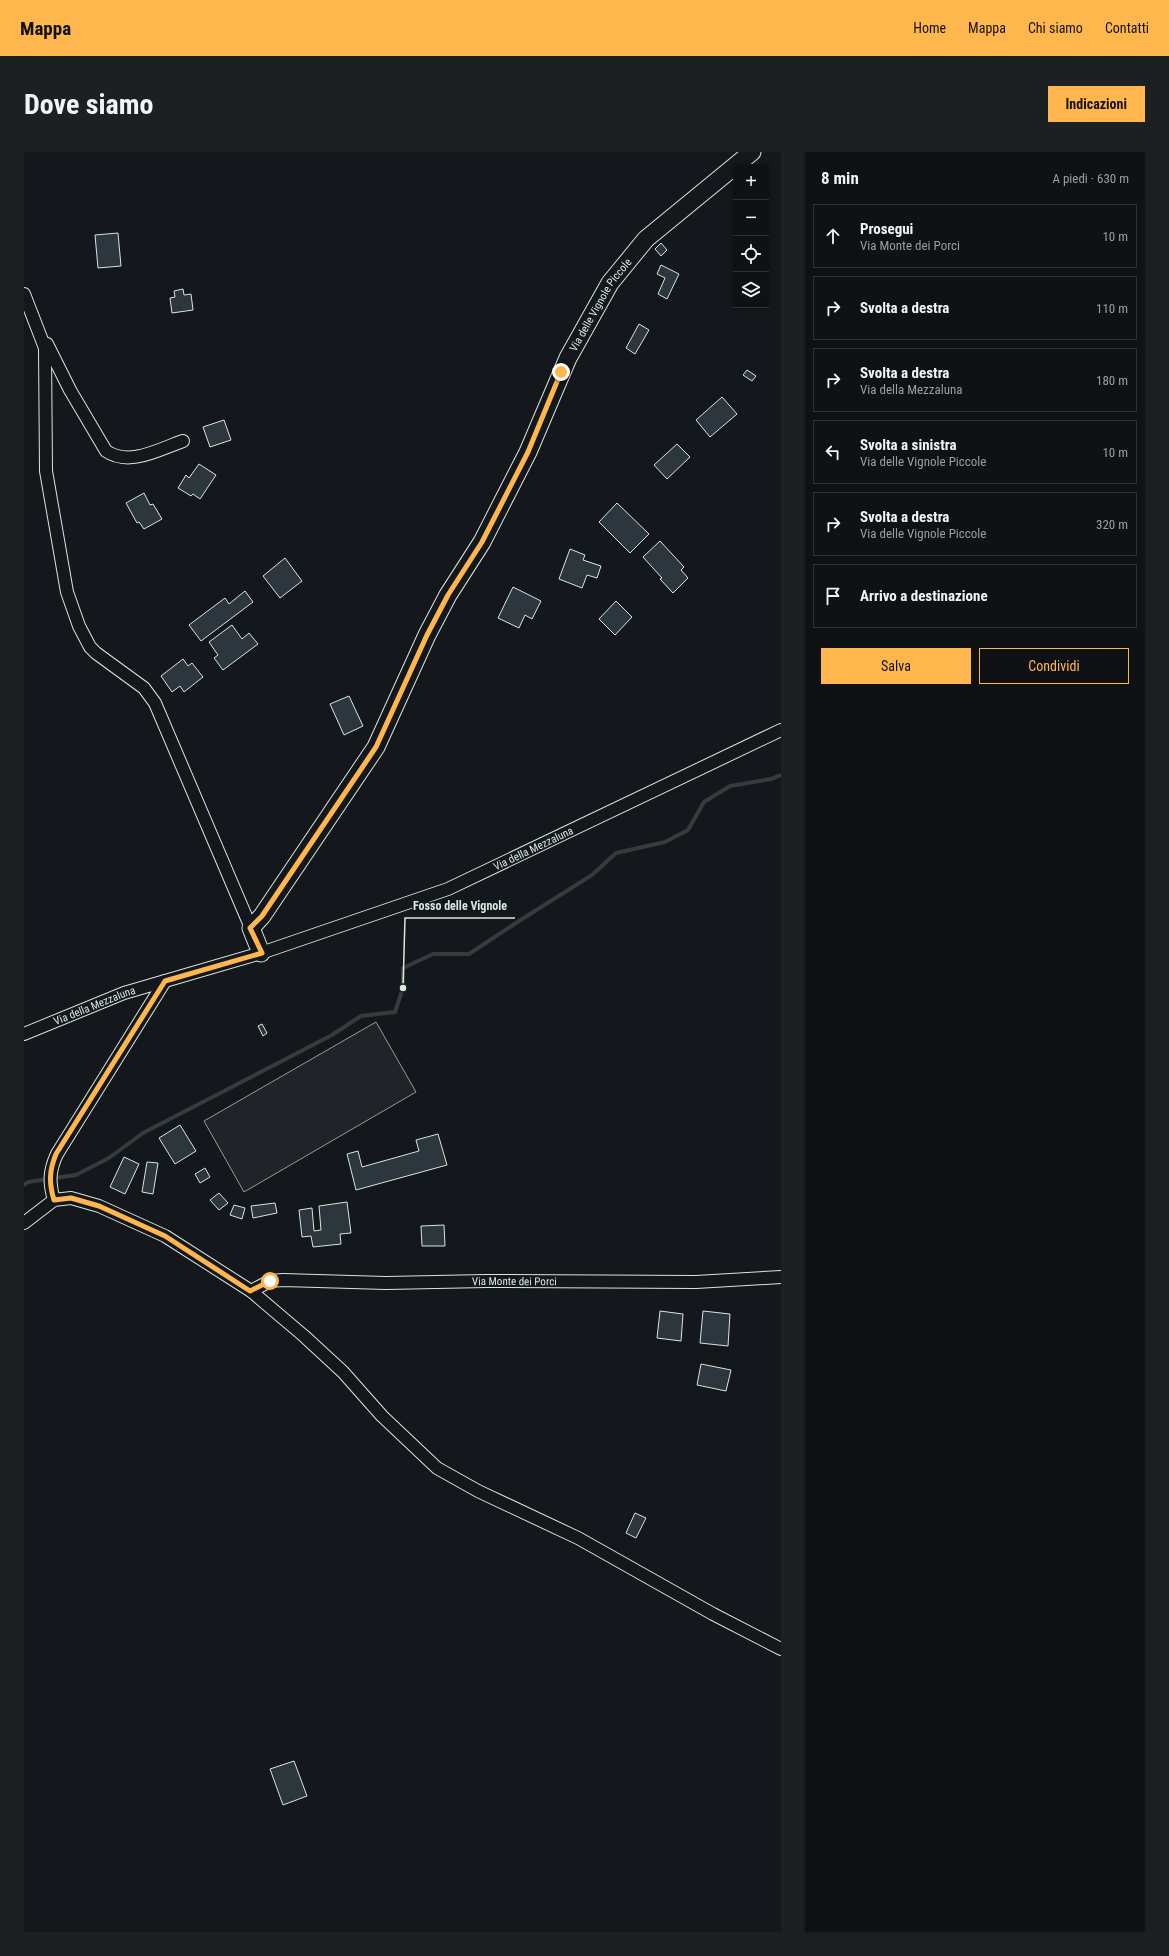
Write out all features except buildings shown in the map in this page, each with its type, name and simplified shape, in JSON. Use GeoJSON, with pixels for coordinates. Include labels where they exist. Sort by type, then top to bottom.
{"type":"FeatureCollection","features":[{"type":"Feature","properties":{"kind":"street","name":"Via delle Vignole Piccole"},"geometry":{"type":"LineString","coordinates":[[250,928],[262,916],[376,747],[427,635],[448,595],[484,538],[528,452],[568,358],[610,283],[646,239],[752,152]]}},
{"type":"Feature","properties":{"kind":"street"},"geometry":{"type":"LineString","coordinates":[[24,294],[38,327],[70,390],[106,451],[116,457],[133,457],[183,441]]}},
{"type":"Feature","properties":{"kind":"street"},"geometry":{"type":"LineString","coordinates":[[38,327],[46,357],[45,460],[47,482],[70,604],[90,647],[144,688],[155,703],[262,953]]}},
{"type":"Feature","properties":{"kind":"street","name":"Via della Mezzaluna"},"geometry":{"type":"LineString","coordinates":[[24,1034],[124,993],[278,948],[448,888],[781,730]]}},
{"type":"Feature","properties":{"kind":"street","name":"Via della Mezzaluna"},"geometry":{"type":"LineString","coordinates":[[54,1200],[50,1184],[51,1166],[56,1154],[165,981]]}},
{"type":"Feature","properties":{"kind":"street"},"geometry":{"type":"LineString","coordinates":[[24,1223],[54,1200],[71,1198],[99,1206],[165,1236],[250,1291],[304,1336],[343,1372],[382,1416],[437,1468],[478,1491],[578,1538],[713,1614],[781,1649]]}},
{"type":"Feature","properties":{"kind":"street","name":"Via Monte dei Porci"},"geometry":{"type":"LineString","coordinates":[[250,1291],[270,1281],[283,1280],[400,1283],[486,1281],[696,1282],[781,1277]]}},
{"type":"Feature","properties":{"kind":"shaded area"},"geometry":{"type":"Polygon","coordinates":[[[376,1022],[416,1092],[244,1192],[204,1121],[376,1022]]]}},
{"type":"Feature","properties":{"kind":"waterway"},"geometry":{"type":"LineString","coordinates":[[24,1185],[28,1182],[76,1175],[109,1158],[143,1133],[332,1035],[361,1016],[395,1012],[403,988],[403,968],[433,954],[469,954],[592,875],[616,853],[665,842],[688,830],[704,802],[730,786],[771,779],[781,775]]}},
{"type":"Feature","properties":{"kind":"place","name":"Fosso delle Vignole"},"geometry":{"type":"Point","coordinates":[403,988]}},
{"type":"Feature","properties":{"kind":"route"},"geometry":{"type":"LineString","coordinates":[[270,1281],[250,1291],[165,1236],[99,1206],[71,1198],[54,1200],[50,1184],[51,1166],[56,1154],[165,981],[262,953],[250,928],[262,916],[318,832],[371,757],[427,635],[448,595],[482,542],[528,452],[561,372]]}}]}
